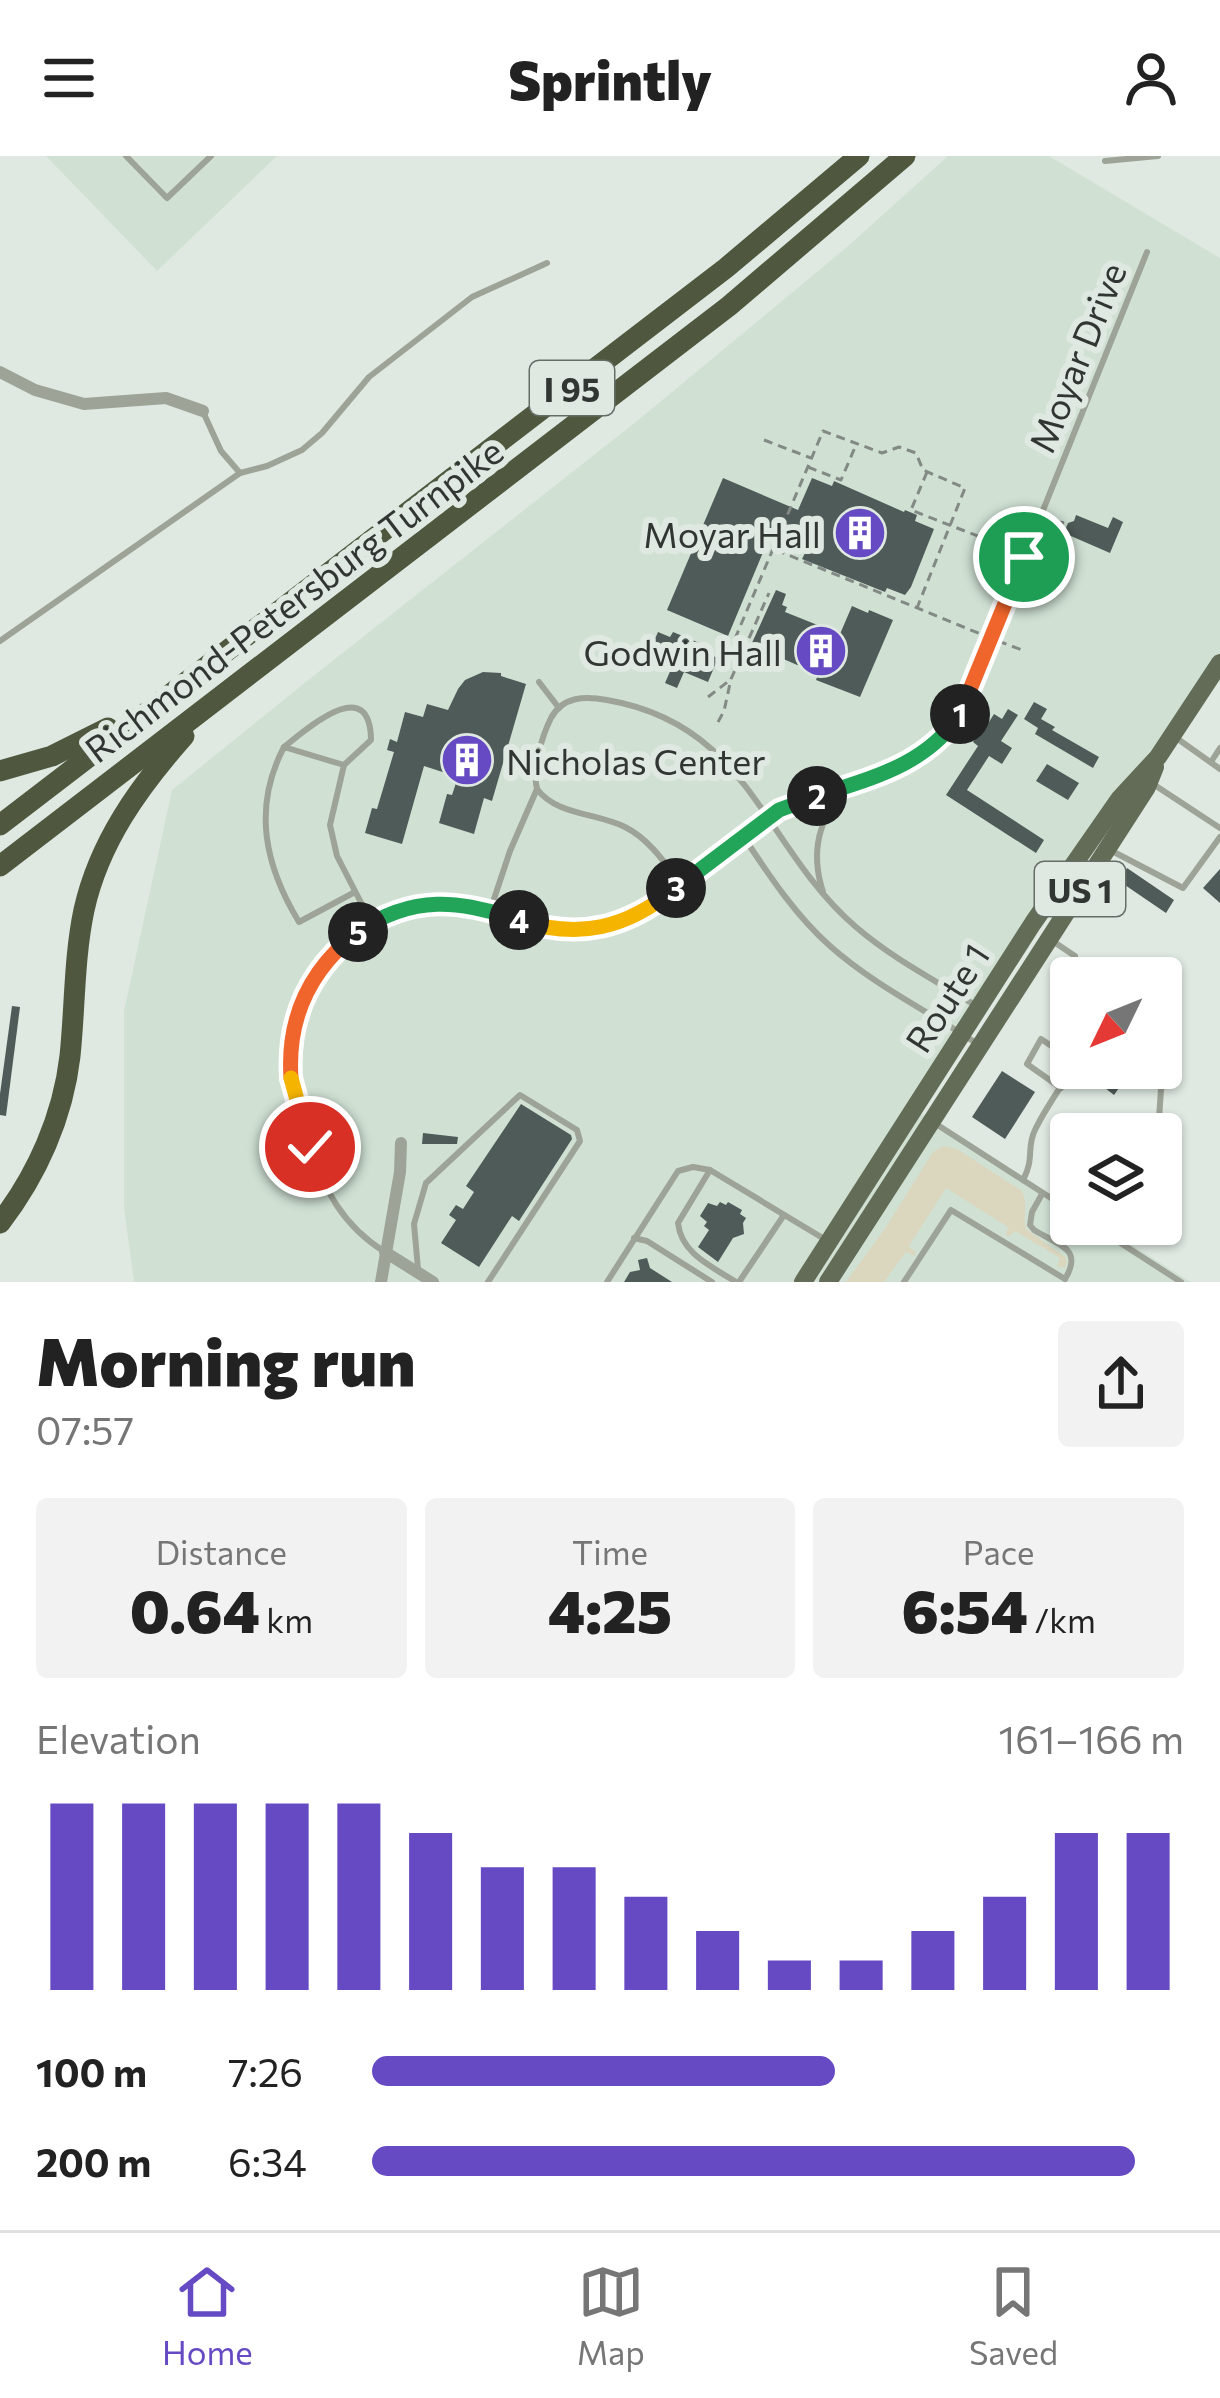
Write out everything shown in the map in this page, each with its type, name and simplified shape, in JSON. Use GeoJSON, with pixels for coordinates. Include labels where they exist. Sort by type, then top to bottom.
{"type":"FeatureCollection","features":[{"type":"Feature","properties":{"kind":"highway","name":"Richmond-Petersburg Turnpike"},"geometry":{"type":"LineString","coordinates":[[0,825],[708,282],[859,156]]}},
{"type":"Feature","properties":{"kind":"highway","name":"Richmond-Petersburg Turnpike"},"geometry":{"type":"LineString","coordinates":[[0,866],[729,306],[905,156]]}},
{"type":"Feature","properties":{"kind":"highway"},"geometry":{"type":"LineString","coordinates":[[0,772],[52,756],[162,700]]}},
{"type":"Feature","properties":{"kind":"highway"},"geometry":{"type":"LineString","coordinates":[[0,1223],[28,1182],[58,1112],[70,1060],[84,911],[100,862],[142,784],[213,702]]}},
{"type":"Feature","properties":{"kind":"main road","name":"Route 1"},"geometry":{"type":"LineString","coordinates":[[803,1282],[978,1007],[1120,798],[1158,757],[1220,663]]}},
{"type":"Feature","properties":{"kind":"main road","name":"Route 1"},"geometry":{"type":"LineString","coordinates":[[828,1282],[1150,782],[1158,757]]}},
{"type":"Feature","properties":{"kind":"street"},"geometry":{"type":"LineString","coordinates":[[0,372],[35,390],[84,404],[166,398],[202,411]]}},
{"type":"Feature","properties":{"kind":"street"},"geometry":{"type":"LineString","coordinates":[[381,1282],[401,1143]]}},
{"type":"Feature","properties":{"kind":"street"},"geometry":{"type":"LineString","coordinates":[[385,1252],[434,1282]]}},
{"type":"Feature","properties":{"kind":"lane"},"geometry":{"type":"LineString","coordinates":[[126,156],[167,198],[211,156]]}},
{"type":"Feature","properties":{"kind":"lane"},"geometry":{"type":"LineString","coordinates":[[1112,156],[1105,161],[1158,156]]}},
{"type":"Feature","properties":{"kind":"lane","name":"Moyar Drive"},"geometry":{"type":"LineString","coordinates":[[372,924],[420,905],[455,904],[553,928],[593,929],[630,919],[786,806],[910,762],[940,740],[959,716],[1148,252]]}},
{"type":"Feature","properties":{"kind":"lane"},"geometry":{"type":"LineString","coordinates":[[0,641],[240,473],[302,450],[369,377],[472,297],[547,263]]}},
{"type":"Feature","properties":{"kind":"lane"},"geometry":{"type":"LineString","coordinates":[[202,411],[220,451],[240,473]]}},
{"type":"Feature","properties":{"kind":"lane"},"geometry":{"type":"LineString","coordinates":[[539,682],[559,708]]}},
{"type":"Feature","properties":{"kind":"lane"},"geometry":{"type":"LineString","coordinates":[[490,910],[536,788],[536,769],[549,724],[559,708],[574,698],[610,700],[682,727],[714,749],[770,817],[806,873],[845,917],[996,1018]]}},
{"type":"Feature","properties":{"kind":"lane"},"geometry":{"type":"LineString","coordinates":[[356,892],[299,922],[280,892],[268,852],[267,812],[274,766],[284,747],[346,706],[368,722],[370,740],[344,766],[330,825],[337,856],[356,892],[372,924],[330,956],[315,975],[296,1015],[290,1058],[295,1100],[327,1192],[348,1223],[385,1252]]}},
{"type":"Feature","properties":{"kind":"lane"},"geometry":{"type":"LineString","coordinates":[[1172,735],[1220,769]]}},
{"type":"Feature","properties":{"kind":"lane"},"geometry":{"type":"LineString","coordinates":[[284,747],[344,766]]}},
{"type":"Feature","properties":{"kind":"lane"},"geometry":{"type":"LineString","coordinates":[[1211,762],[1220,748]]}},
{"type":"Feature","properties":{"kind":"lane"},"geometry":{"type":"LineString","coordinates":[[1150,782],[1218,830]]}},
{"type":"Feature","properties":{"kind":"lane"},"geometry":{"type":"LineString","coordinates":[[824,895],[817,871],[817,841],[826,814],[851,784]]}},
{"type":"Feature","properties":{"kind":"lane"},"geometry":{"type":"LineString","coordinates":[[536,788],[549,802],[636,833],[681,884]]}},
{"type":"Feature","properties":{"kind":"lane"},"geometry":{"type":"LineString","coordinates":[[1106,848],[1183,888],[1218,830],[1220,814]]}},
{"type":"Feature","properties":{"kind":"lane"},"geometry":{"type":"LineString","coordinates":[[743,836],[803,920],[830,946],[979,1045]]}},
{"type":"Feature","properties":{"kind":"lane"},"geometry":{"type":"LineString","coordinates":[[1048,938],[1074,957]]}},
{"type":"Feature","properties":{"kind":"lane"},"geometry":{"type":"LineString","coordinates":[[1050,1046],[1041,1039],[1027,1064],[1050,1081]]}},
{"type":"Feature","properties":{"kind":"lane"},"geometry":{"type":"LineString","coordinates":[[1023,1180],[1031,1165],[1036,1128],[1059,1089]]}},
{"type":"Feature","properties":{"kind":"lane"},"geometry":{"type":"LineString","coordinates":[[418,1273],[413,1224],[426,1184],[520,1094],[577,1130],[580,1141],[488,1282]]}},
{"type":"Feature","properties":{"kind":"lane"},"geometry":{"type":"LineString","coordinates":[[932,1121],[1050,1198]]}},
{"type":"Feature","properties":{"kind":"lane"},"geometry":{"type":"LineString","coordinates":[[607,1282],[678,1171],[693,1167],[710,1170],[829,1242]]}},
{"type":"Feature","properties":{"kind":"lane"},"geometry":{"type":"LineString","coordinates":[[710,1170],[678,1223],[679,1233],[692,1253],[738,1282],[784,1215]]}},
{"type":"Feature","properties":{"kind":"lane"},"geometry":{"type":"LineString","coordinates":[[1043,1193],[1030,1225],[1070,1252],[1078,1282]]}},
{"type":"Feature","properties":{"kind":"lane"},"geometry":{"type":"LineString","coordinates":[[904,1282],[950,1210],[1064,1280],[1073,1267]]}},
{"type":"Feature","properties":{"kind":"lane"},"geometry":{"type":"LineString","coordinates":[[634,1238],[647,1241],[712,1282]]}},
{"type":"Feature","properties":{"kind":"lane"},"geometry":{"type":"LineString","coordinates":[[1124,1245],[1181,1282]]}},
{"type":"Feature","properties":{"kind":"path"},"geometry":{"type":"LineString","coordinates":[[746,646],[734,640],[823,431],[882,453],[899,447],[916,453],[923,470],[965,488],[916,608]]}},
{"type":"Feature","properties":{"kind":"path"},"geometry":{"type":"LineString","coordinates":[[764,440],[812,458]]}},
{"type":"Feature","properties":{"kind":"path"},"geometry":{"type":"LineString","coordinates":[[808,467],[841,480],[857,443]]}},
{"type":"Feature","properties":{"kind":"path"},"geometry":{"type":"LineString","coordinates":[[927,472],[911,510],[950,527],[1042,561],[1059,522],[1066,524]]}},
{"type":"Feature","properties":{"kind":"path"},"geometry":{"type":"LineString","coordinates":[[774,549],[1022,650]]}},
{"type":"Feature","properties":{"kind":"path"},"geometry":{"type":"LineString","coordinates":[[718,722],[731,679],[769,593]]}},
{"type":"Feature","properties":{"kind":"path"},"geometry":{"type":"LineString","coordinates":[[708,697],[731,679]]}},
{"type":"Feature","properties":{"kind":"shaded area"},"geometry":{"type":"Polygon","coordinates":[[[46,156],[277,156],[157,271],[46,156]]]}},
{"type":"Feature","properties":{"kind":"shaded area"},"geometry":{"type":"Polygon","coordinates":[[[948,156],[1049,156],[1220,258],[1220,654],[914,1109],[1050,1194],[1050,1245],[1132,1245],[1191,1282],[134,1282],[124,1208],[124,1011],[172,790],[637,421],[847,247],[948,156]]]}},
{"type":"Feature","properties":{"kind":"shaded area"},"geometry":{"type":"Polygon","coordinates":[[[943,1146],[957,1149],[1022,1191],[1026,1229],[1065,1257],[1065,1268],[1057,1266],[1060,1258],[1015,1231],[1008,1237],[1008,1227],[946,1188],[909,1246],[915,1256],[906,1252],[884,1282],[846,1282],[933,1152],[943,1146]]]}},
{"type":"Feature","properties":{"kind":"building"},"geometry":{"type":"Polygon","coordinates":[[[723,478],[798,510],[812,478],[832,486],[834,481],[917,515],[915,521],[934,529],[911,587],[905,595],[887,588],[885,592],[802,559],[805,553],[769,538],[728,636],[667,610],[723,478]]]}},
{"type":"Feature","properties":{"kind":"building"},"geometry":{"type":"Polygon","coordinates":[[[1076,515],[1108,528],[1113,517],[1123,522],[1110,553],[1064,533],[1076,515]]]}},
{"type":"Feature","properties":{"kind":"building","name":"Godwin Hall"},"geometry":{"type":"Polygon","coordinates":[[[776,590],[786,594],[785,612],[840,634],[852,606],[893,620],[860,697],[816,680],[818,674],[751,645],[776,590]]]}},
{"type":"Feature","properties":{"kind":"building"},"geometry":{"type":"Polygon","coordinates":[[[658,632],[670,637],[673,632],[709,647],[706,653],[718,658],[708,682],[684,672],[677,688],[665,683],[672,667],[647,657],[658,632]]]}},
{"type":"Feature","properties":{"kind":"building","name":"Nicholas Center"},"geometry":{"type":"Polygon","coordinates":[[[483,672],[501,673],[526,684],[492,801],[484,798],[474,834],[439,823],[447,794],[452,795],[458,777],[424,766],[402,844],[365,833],[394,752],[387,750],[390,739],[397,742],[405,712],[423,717],[427,704],[448,710],[465,680],[483,672]]]}},
{"type":"Feature","properties":{"kind":"building"},"geometry":{"type":"Polygon","coordinates":[[[1034,702],[1047,709],[1041,719],[1055,727],[1052,730],[1099,757],[1093,768],[1035,734],[1038,728],[1024,719],[1034,702]]]}},
{"type":"Feature","properties":{"kind":"building"},"geometry":{"type":"Polygon","coordinates":[[[1008,709],[1018,715],[1001,741],[1012,748],[1002,764],[989,756],[967,790],[1044,840],[1036,853],[946,795],[978,746],[973,742],[987,720],[994,714],[1002,719],[1008,709]]]}},
{"type":"Feature","properties":{"kind":"building"},"geometry":{"type":"Polygon","coordinates":[[[1047,764],[1079,783],[1068,800],[1036,781],[1047,764]]]}},
{"type":"Feature","properties":{"kind":"building"},"geometry":{"type":"Polygon","coordinates":[[[1127,868],[1174,900],[1166,913],[1119,881],[1127,868]]]}},
{"type":"Feature","properties":{"kind":"building"},"geometry":{"type":"Polygon","coordinates":[[[1220,869],[1220,903],[1203,888],[1220,869]]]}},
{"type":"Feature","properties":{"kind":"building"},"geometry":{"type":"Polygon","coordinates":[[[12,1006],[20,1007],[6,1116],[0,1115],[0,1094],[12,1006]]]}},
{"type":"Feature","properties":{"kind":"building"},"geometry":{"type":"Polygon","coordinates":[[[1002,1071],[1035,1092],[1005,1139],[972,1117],[1002,1071]]]}},
{"type":"Feature","properties":{"kind":"building"},"geometry":{"type":"Polygon","coordinates":[[[521,1104],[572,1139],[519,1221],[512,1216],[479,1267],[441,1243],[456,1220],[449,1215],[456,1205],[463,1209],[474,1192],[466,1186],[521,1104]]]}},
{"type":"Feature","properties":{"kind":"building"},"geometry":{"type":"Polygon","coordinates":[[[423,1133],[458,1137],[457,1144],[422,1144],[423,1133]]]}},
{"type":"Feature","properties":{"kind":"building"},"geometry":{"type":"Polygon","coordinates":[[[720,1202],[742,1210],[746,1218],[744,1234],[733,1238],[718,1262],[698,1247],[709,1230],[700,1216],[708,1203],[717,1206],[720,1202]]]}},
{"type":"Feature","properties":{"kind":"building"},"geometry":{"type":"Polygon","coordinates":[[[647,1258],[650,1268],[672,1282],[624,1282],[630,1272],[640,1270],[638,1260],[647,1258]]]}},
{"type":"Feature","properties":{"kind":"place","name":"Moyar Hall"},"geometry":{"type":"Point","coordinates":[860,533]}},
{"type":"Feature","properties":{"kind":"place","name":"Godwin Hall"},"geometry":{"type":"Point","coordinates":[821,651]}},
{"type":"Feature","properties":{"kind":"place","name":"Nicholas Center"},"geometry":{"type":"Point","coordinates":[467,760]}},
{"type":"Feature","properties":{"kind":"route"},"geometry":{"type":"LineString","coordinates":[[310,1147],[291,1082],[291,1036],[315,975],[347,940],[390,914],[437,904],[476,906],[553,928],[611,926],[646,910],[779,810],[910,762],[940,740],[959,716],[1024,557]]}}]}
